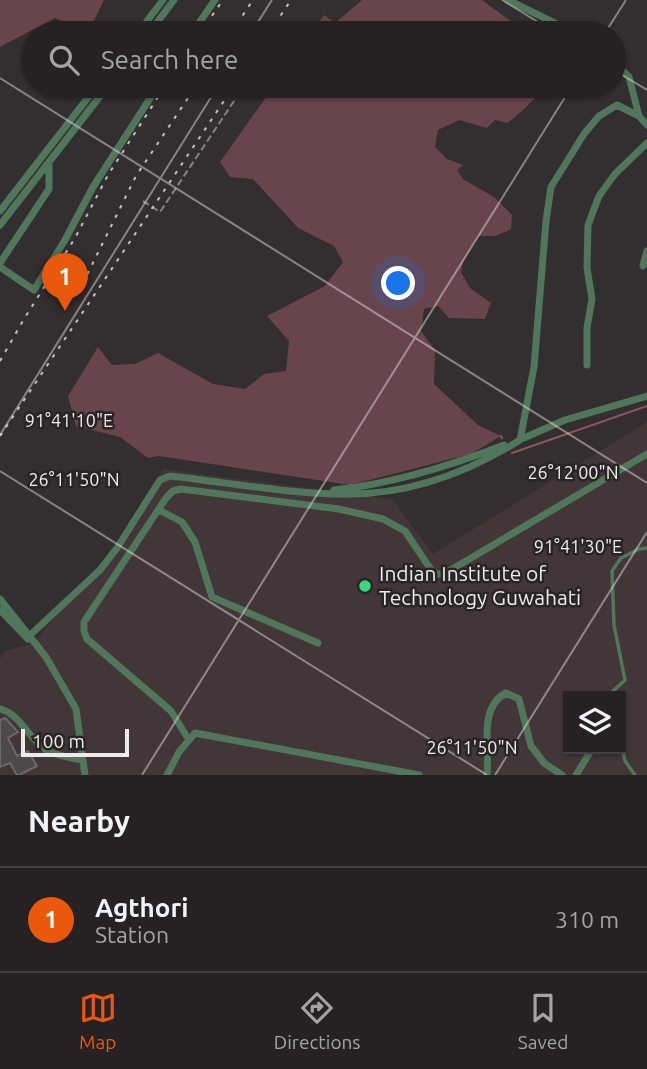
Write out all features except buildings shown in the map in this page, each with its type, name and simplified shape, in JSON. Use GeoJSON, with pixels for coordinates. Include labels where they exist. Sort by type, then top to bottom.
{"type":"FeatureCollection","features":[{"type":"Feature","properties":{"kind":"street"},"geometry":{"type":"LineString","coordinates":[[147,21],[163,0]]}},
{"type":"Feature","properties":{"kind":"street"},"geometry":{"type":"LineString","coordinates":[[158,21],[174,0]]}},
{"type":"Feature","properties":{"kind":"street"},"geometry":{"type":"LineString","coordinates":[[200,21],[215,0]]}},
{"type":"Feature","properties":{"kind":"street"},"geometry":{"type":"LineString","coordinates":[[508,0],[551,21]]}},
{"type":"Feature","properties":{"kind":"street"},"geometry":{"type":"LineString","coordinates":[[626,74],[639,116]]}},
{"type":"Feature","properties":{"kind":"street"},"geometry":{"type":"LineString","coordinates":[[0,211],[88,98]]}},
{"type":"Feature","properties":{"kind":"street"},"geometry":{"type":"LineString","coordinates":[[0,225],[99,98]]}},
{"type":"Feature","properties":{"kind":"street"},"geometry":{"type":"LineString","coordinates":[[49,163],[49,189],[0,265],[34,290],[93,187],[150,98]]}},
{"type":"Feature","properties":{"kind":"street"},"geometry":{"type":"LineString","coordinates":[[28,636],[52,617],[100,570],[160,480],[170,476],[345,494],[411,487],[445,477],[489,459],[520,440],[534,367],[551,187],[566,159],[599,116],[617,105],[639,116],[647,125]]}},
{"type":"Feature","properties":{"kind":"street"},"geometry":{"type":"LineString","coordinates":[[587,365],[587,328],[592,299],[587,268],[588,225],[599,196],[615,174],[647,143]]}},
{"type":"Feature","properties":{"kind":"street"},"geometry":{"type":"LineString","coordinates":[[643,266],[647,251]]}},
{"type":"Feature","properties":{"kind":"street"},"geometry":{"type":"LineString","coordinates":[[312,492],[357,488],[438,468],[520,440],[565,419],[647,396]]}},
{"type":"Feature","properties":{"kind":"street"},"geometry":{"type":"LineString","coordinates":[[189,740],[171,711],[87,639],[84,631],[84,622],[173,491],[181,489],[276,500],[383,519],[405,531],[433,574],[444,574],[647,454]]}},
{"type":"Feature","properties":{"kind":"street"},"geometry":{"type":"LineString","coordinates":[[159,510],[182,522],[195,542],[212,597],[318,643]]}},
{"type":"Feature","properties":{"kind":"street"},"geometry":{"type":"LineString","coordinates":[[0,599],[46,657],[76,709],[85,775]]}},
{"type":"Feature","properties":{"kind":"street"},"geometry":{"type":"LineString","coordinates":[[0,610],[28,636]]}},
{"type":"Feature","properties":{"kind":"street"},"geometry":{"type":"LineString","coordinates":[[487,775],[487,734],[492,705],[496,698],[506,693],[519,699],[531,746],[544,762],[562,775]]}},
{"type":"Feature","properties":{"kind":"street"},"geometry":{"type":"LineString","coordinates":[[0,709],[13,716],[47,751],[83,760]]}},
{"type":"Feature","properties":{"kind":"street"},"geometry":{"type":"LineString","coordinates":[[167,775],[179,752],[195,733],[419,775]]}},
{"type":"Feature","properties":{"kind":"street"},"geometry":{"type":"LineString","coordinates":[[576,775],[589,754]]}},
{"type":"Feature","properties":{"kind":"lane"},"geometry":{"type":"LineString","coordinates":[[613,691],[625,680],[614,625],[612,571],[621,558],[647,548]]}},
{"type":"Feature","properties":{"kind":"lane"},"geometry":{"type":"LineString","coordinates":[[623,754],[635,775]]}},
{"type":"Feature","properties":{"kind":"path"},"geometry":{"type":"LineString","coordinates":[[143,201],[160,212],[236,98]]}},
{"type":"Feature","properties":{"kind":"shaded area"},"geometry":{"type":"Polygon","coordinates":[[[0,0],[104,0],[94,21],[62,21],[55,18],[49,21],[21,21],[21,36],[0,47],[0,0]]]}},
{"type":"Feature","properties":{"kind":"shaded area"},"geometry":{"type":"Polygon","coordinates":[[[362,0],[482,0],[511,21],[337,21],[362,0]]]}},
{"type":"Feature","properties":{"kind":"shaded area"},"geometry":{"type":"Polygon","coordinates":[[[324,15],[332,21],[320,21],[324,15]]]}},
{"type":"Feature","properties":{"kind":"shaded area"},"geometry":{"type":"Polygon","coordinates":[[[265,98],[536,98],[507,123],[495,120],[487,128],[459,120],[438,130],[435,147],[447,159],[463,165],[457,170],[463,179],[494,197],[512,215],[511,229],[496,236],[478,236],[463,262],[461,272],[470,288],[491,303],[485,319],[449,318],[438,306],[424,309],[421,331],[435,350],[434,384],[478,425],[501,436],[471,454],[350,485],[159,456],[148,458],[120,437],[76,426],[68,396],[98,347],[112,365],[135,364],[158,353],[213,384],[245,389],[264,374],[286,371],[289,341],[267,316],[325,286],[343,262],[334,246],[298,228],[253,179],[230,177],[220,162],[265,98]]]}},
{"type":"Feature","properties":{"kind":"shaded area","name":"Indian Institute of Technology Guwahati"},"geometry":{"type":"Polygon","coordinates":[[[647,422],[647,775],[0,775],[0,659],[5,651],[34,643],[111,554],[163,469],[392,499],[433,554],[647,422]]]}},
{"type":"Feature","properties":{"kind":"waterway"},"geometry":{"type":"LineString","coordinates":[[512,453],[647,406]]}},
{"type":"Feature","properties":{"kind":"railway"},"geometry":{"type":"LineString","coordinates":[[208,21],[223,0]]}},
{"type":"Feature","properties":{"kind":"railway"},"geometry":{"type":"LineString","coordinates":[[239,21],[253,0]]}},
{"type":"Feature","properties":{"kind":"railway"},"geometry":{"type":"LineString","coordinates":[[277,21],[291,0]]}},
{"type":"Feature","properties":{"kind":"railway"},"geometry":{"type":"LineString","coordinates":[[0,361],[75,238],[108,175],[157,98]]}},
{"type":"Feature","properties":{"kind":"railway"},"geometry":{"type":"LineString","coordinates":[[78,293],[136,176],[188,98]]}},
{"type":"Feature","properties":{"kind":"railway"},"geometry":{"type":"LineString","coordinates":[[0,436],[226,98]]}},
{"type":"Feature","properties":{"kind":"place","name":"Agthori"},"geometry":{"type":"Point","coordinates":[65,311]}},
{"type":"Feature","properties":{"kind":"place","name":"Indian Institute of Technology Guwahati"},"geometry":{"type":"Point","coordinates":[365,586]}}]}
